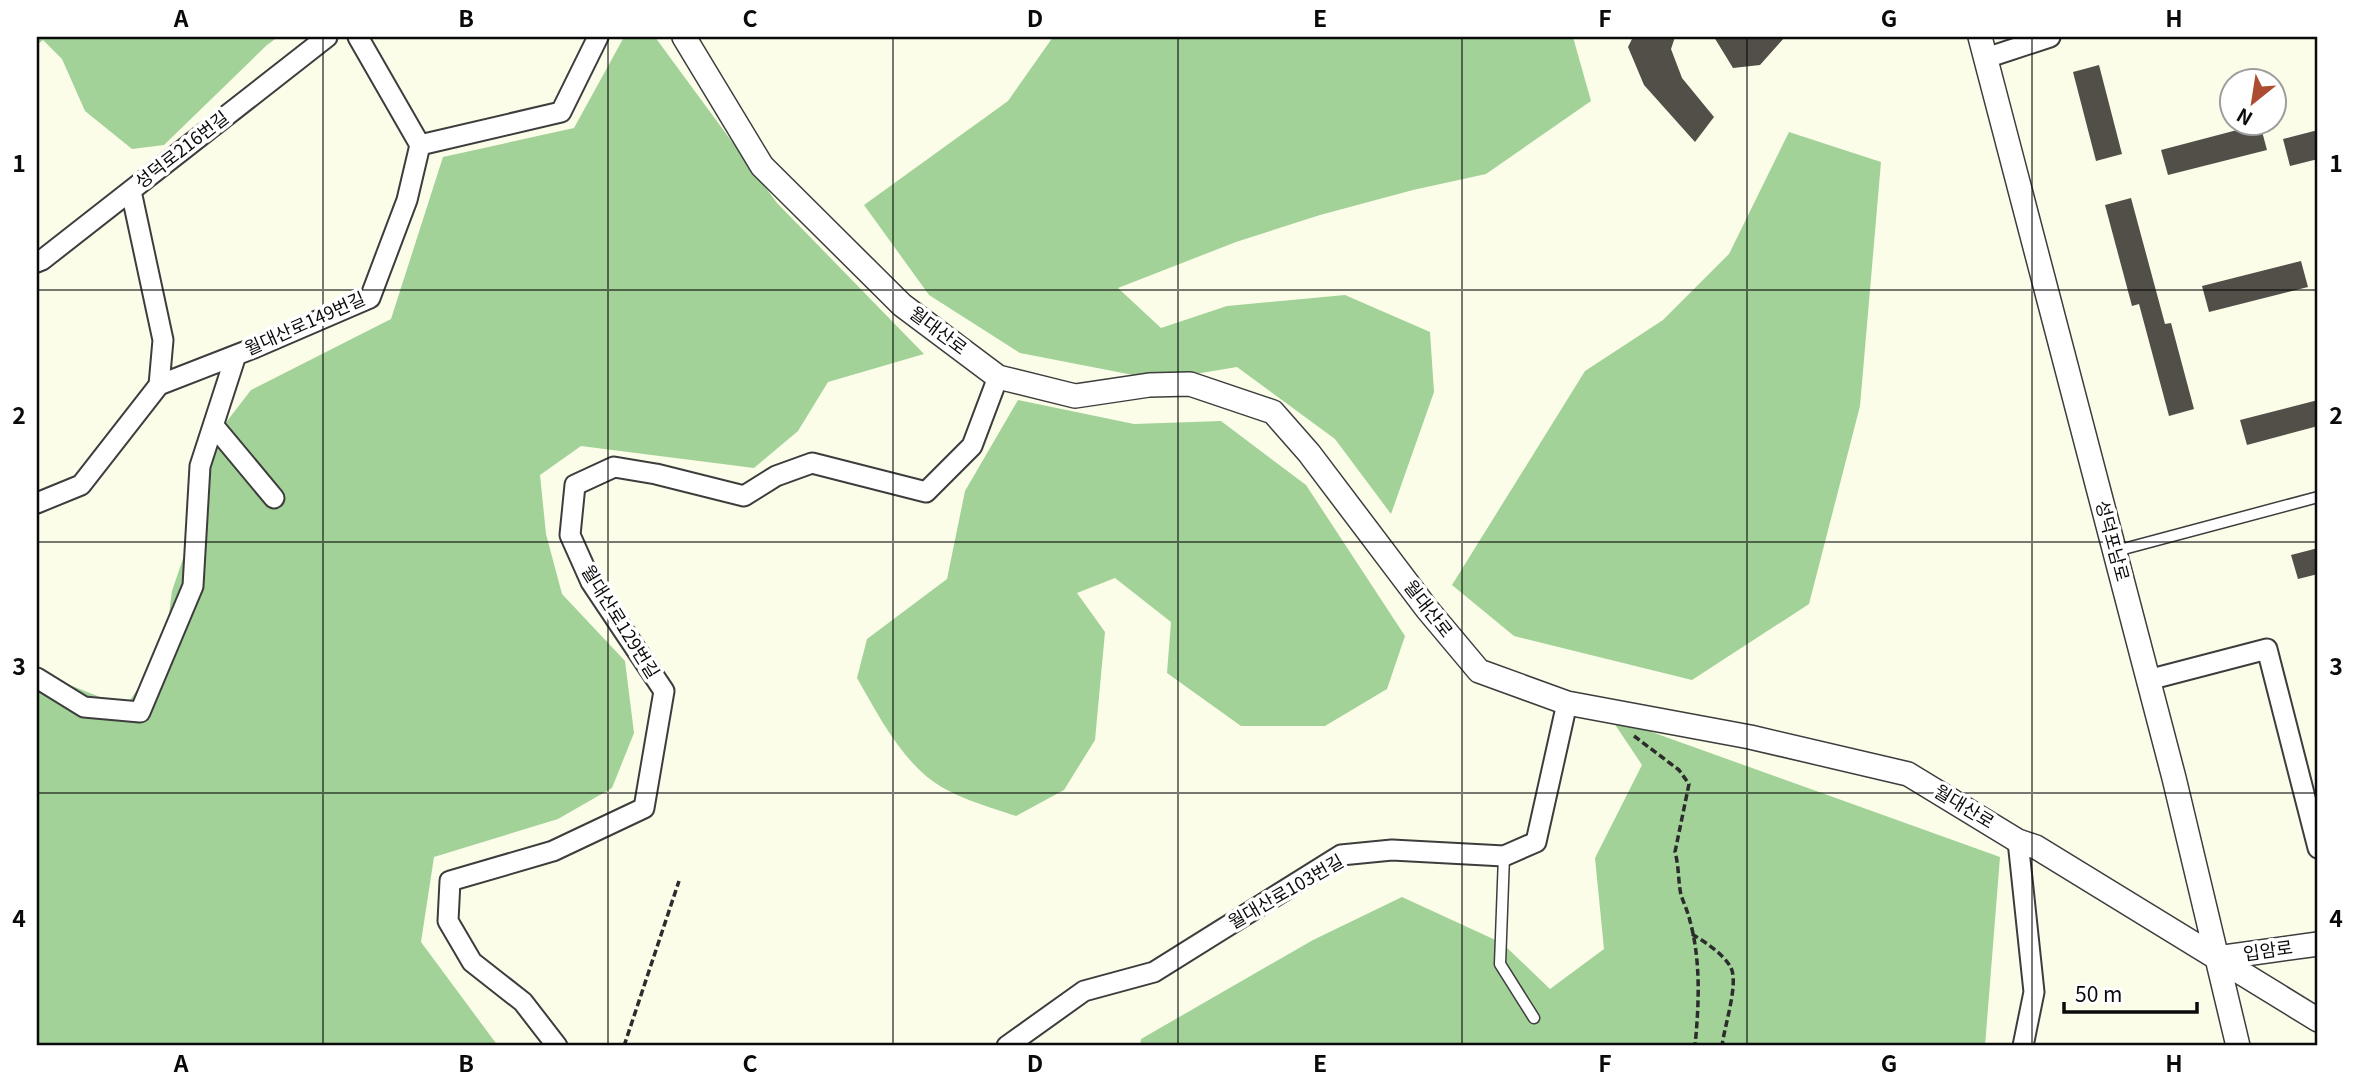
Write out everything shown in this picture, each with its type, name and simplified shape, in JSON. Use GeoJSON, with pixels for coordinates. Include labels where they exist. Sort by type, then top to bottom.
{"type":"FeatureCollection","features":[{"type":"Feature","properties":{"kind":"street","name":"성덕로216번길"},"geometry":{"type":"LineString","coordinates":[[37,262],[327,37]]}},
{"type":"Feature","properties":{"kind":"street"},"geometry":{"type":"LineString","coordinates":[[358,37],[421,145],[561,112],[598,37]]}},
{"type":"Feature","properties":{"kind":"street","name":"월대산로"},"geometry":{"type":"LineString","coordinates":[[684,37],[762,166],[902,305],[998,377],[1075,396],[1149,385],[1190,384],[1273,411],[1309,453],[1427,609],[1479,671],[1567,703],[1750,737],[1908,774],[2018,841],[2036,848],[2318,1020]]}},
{"type":"Feature","properties":{"kind":"street"},"geometry":{"type":"LineString","coordinates":[[1983,47],[2050,37]]}},
{"type":"Feature","properties":{"kind":"street","name":"성덕포남로"},"geometry":{"type":"LineString","coordinates":[[1983,47],[2148,680],[2238,1046]]}},
{"type":"Feature","properties":{"kind":"street","name":"월대산로149번길"},"geometry":{"type":"LineString","coordinates":[[159,385],[370,298],[407,200],[421,145]]}},
{"type":"Feature","properties":{"kind":"street"},"geometry":{"type":"LineString","coordinates":[[37,503],[81,485],[159,385],[163,340],[131,191]]}},
{"type":"Feature","properties":{"kind":"street"},"geometry":{"type":"LineString","coordinates":[[37,678],[84,707],[140,712],[193,586],[200,466],[236,355]]}},
{"type":"Feature","properties":{"kind":"street","name":"월대산로129번길"},"geometry":{"type":"LineString","coordinates":[[558,1046],[523,1002],[472,962],[448,921],[450,881],[553,851],[644,808],[664,691],[591,582],[570,536],[575,485],[614,467],[656,474],[744,496],[776,476],[812,463],[926,492],[972,446],[998,377]]}},
{"type":"Feature","properties":{"kind":"street"},"geometry":{"type":"LineString","coordinates":[[214,426],[274,498]]}},
{"type":"Feature","properties":{"kind":"street"},"geometry":{"type":"LineString","coordinates":[[2148,680],[2267,649],[2318,848]]}},
{"type":"Feature","properties":{"kind":"street","name":"월대산로103번길"},"geometry":{"type":"LineString","coordinates":[[1007,1046],[1084,991],[1154,972],[1341,856],[1392,850],[1504,856],[1536,842],[1567,703]]}},
{"type":"Feature","properties":{"kind":"street"},"geometry":{"type":"LineString","coordinates":[[2018,841],[2034,992],[2024,1046]]}},
{"type":"Feature","properties":{"kind":"street","name":"입암로"},"geometry":{"type":"LineString","coordinates":[[2217,958],[2318,944]]}},
{"type":"Feature","properties":{"kind":"lane"},"geometry":{"type":"LineString","coordinates":[[2115,552],[2318,497]]}},
{"type":"Feature","properties":{"kind":"lane"},"geometry":{"type":"LineString","coordinates":[[1504,856],[1500,964],[1534,1018]]}},
{"type":"Feature","properties":{"kind":"path"},"geometry":{"type":"LineString","coordinates":[[1613,712],[1621,728],[1679,770],[1689,784],[1675,852],[1681,892],[1692,934],[1698,989],[1695,1046]]}},
{"type":"Feature","properties":{"kind":"path"},"geometry":{"type":"LineString","coordinates":[[624,1046],[679,881]]}},
{"type":"Feature","properties":{"kind":"path"},"geometry":{"type":"LineString","coordinates":[[1692,934],[1724,959],[1733,973],[1722,1046]]}},
{"type":"Feature","properties":{"kind":"green space"},"geometry":{"type":"Polygon","coordinates":[[[37,37],[278,37],[164,145],[132,149],[85,111],[62,59],[43,40],[37,45],[37,37]]]}},
{"type":"Feature","properties":{"kind":"green space"},"geometry":{"type":"Polygon","coordinates":[[[624,37],[655,37],[777,203],[924,354],[828,382],[798,431],[754,468],[581,446],[540,475],[546,534],[562,594],[625,661],[634,733],[612,788],[558,819],[434,857],[421,942],[498,1046],[37,1046],[37,672],[125,707],[164,652],[172,591],[190,538],[190,469],[251,390],[391,319],[443,157],[574,128],[624,37]]]}},
{"type":"Feature","properties":{"kind":"green space"},"geometry":{"type":"Polygon","coordinates":[[[1053,37],[1573,37],[1591,101],[1486,174],[1320,215],[1236,242],[1118,288],[1161,328],[1227,306],[1345,295],[1430,332],[1434,392],[1391,514],[1335,439],[1237,367],[1159,380],[1020,353],[929,295],[864,205],[1008,101],[1053,37]]]}},
{"type":"Feature","properties":{"kind":"green space"},"geometry":{"type":"Polygon","coordinates":[[[1789,132],[1881,162],[1860,406],[1809,604],[1692,680],[1514,636],[1452,585],[1585,371],[1663,320],[1729,254],[1789,132]]]}},
{"type":"Feature","properties":{"kind":"green space"},"geometry":{"type":"Polygon","coordinates":[[[1018,400],[1134,424],[1221,421],[1306,485],[1405,636],[1387,689],[1325,726],[1241,726],[1167,673],[1171,622],[1115,578],[1077,593],[1105,632],[1095,740],[1064,790],[1016,816],[958,795],[926,776],[896,743],[857,678],[867,639],[947,579],[965,491],[1018,400]]]}},
{"type":"Feature","properties":{"kind":"green space"},"geometry":{"type":"Polygon","coordinates":[[[1610,717],[2000,857],[1985,1046],[1140,1046],[1141,1039],[1313,940],[1402,897],[1502,943],[1550,989],[1604,949],[1595,858],[1642,765],[1610,717]]]}},
{"type":"Feature","properties":{"kind":"building"},"geometry":{"type":"Polygon","coordinates":[[[1633,37],[1675,37],[1671,49],[1682,78],[1714,117],[1695,142],[1644,85],[1628,47],[1633,37]]]}},
{"type":"Feature","properties":{"kind":"building"},"geometry":{"type":"Polygon","coordinates":[[[1714,37],[1785,37],[1760,65],[1733,68],[1714,37]]]}},
{"type":"Feature","properties":{"kind":"building"},"geometry":{"type":"Polygon","coordinates":[[[2099,65],[2122,154],[2096,161],[2073,72],[2099,65]]]}},
{"type":"Feature","properties":{"kind":"building"},"geometry":{"type":"Polygon","coordinates":[[[2318,130],[2318,159],[2290,166],[2283,139],[2318,130]]]}},
{"type":"Feature","properties":{"kind":"building"},"geometry":{"type":"Polygon","coordinates":[[[2218,135],[2263,136],[2267,150],[2168,175],[2161,150],[2218,135]]]}},
{"type":"Feature","properties":{"kind":"building"},"geometry":{"type":"Polygon","coordinates":[[[2131,198],[2165,324],[2171,323],[2194,409],[2169,416],[2139,304],[2132,306],[2105,205],[2131,198]]]}},
{"type":"Feature","properties":{"kind":"building"},"geometry":{"type":"Polygon","coordinates":[[[2301,261],[2308,287],[2209,312],[2202,286],[2301,261]]]}},
{"type":"Feature","properties":{"kind":"building"},"geometry":{"type":"Polygon","coordinates":[[[2318,400],[2318,426],[2247,445],[2240,420],[2318,400]]]}},
{"type":"Feature","properties":{"kind":"building"},"geometry":{"type":"Polygon","coordinates":[[[2318,548],[2318,574],[2298,579],[2291,555],[2318,548]]]}}]}
